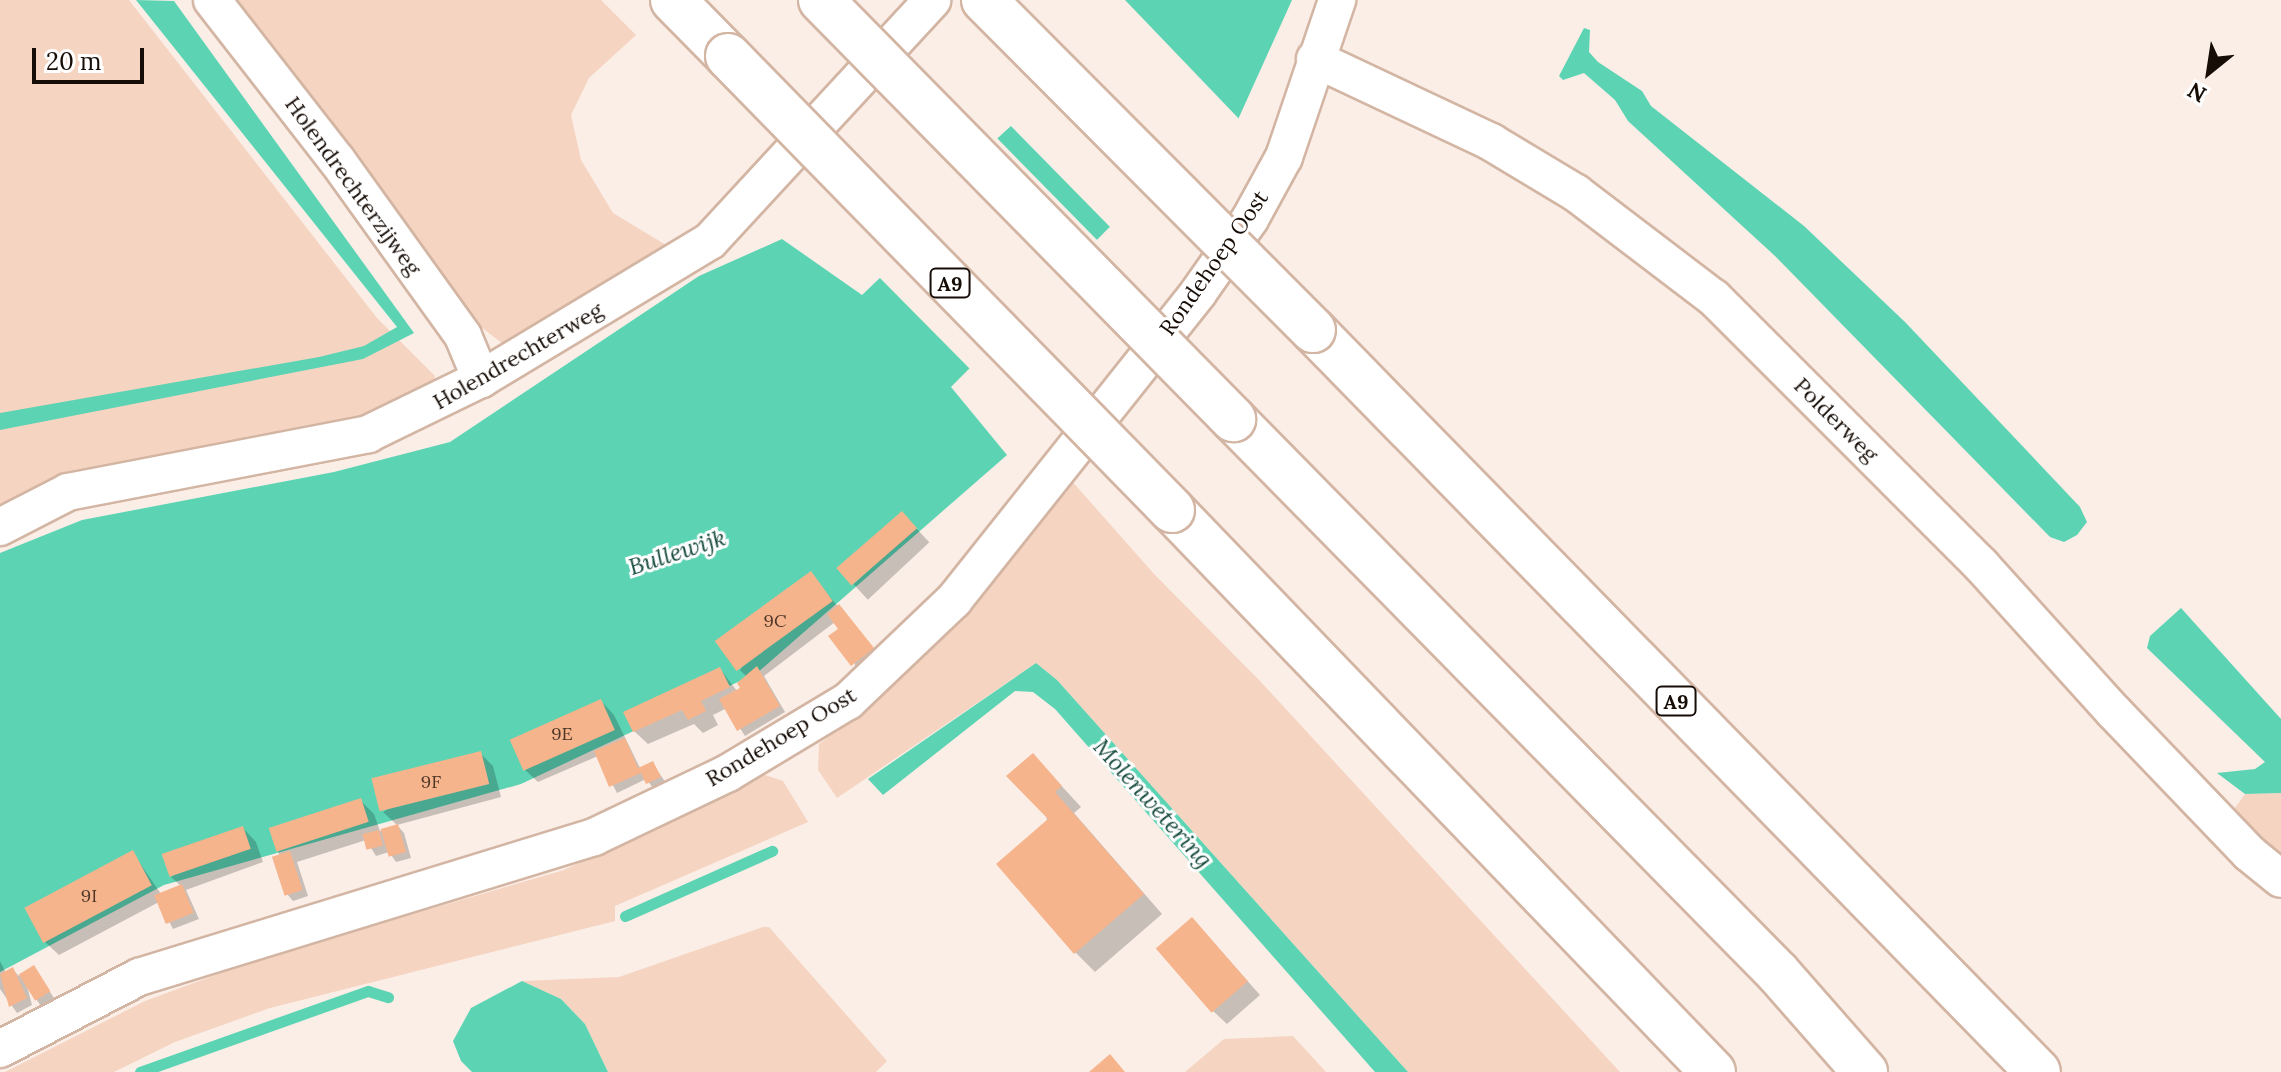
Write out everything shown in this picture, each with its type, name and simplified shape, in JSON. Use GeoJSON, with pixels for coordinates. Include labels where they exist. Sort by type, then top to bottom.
{"type":"FeatureCollection","features":[{"type":"Feature","properties":{"kind":"highway","name":"A9"},"geometry":{"type":"LineString","coordinates":[[673,0],[1172,510],[1713,1072]]}},
{"type":"Feature","properties":{"kind":"highway"},"geometry":{"type":"LineString","coordinates":[[821,0],[1778,973],[1865,1072]]}},
{"type":"Feature","properties":{"kind":"highway","name":"A9"},"geometry":{"type":"LineString","coordinates":[[984,0],[1313,330],[2038,1072]]}},
{"type":"Feature","properties":{"kind":"street","name":"Holendrechterzijweg"},"geometry":{"type":"LineString","coordinates":[[212,0],[336,159],[463,336],[481,379]]}},
{"type":"Feature","properties":{"kind":"street","name":"Holendrechterweg"},"geometry":{"type":"LineString","coordinates":[[0,527],[68,492],[368,434],[481,379],[710,241],[932,0]]}},
{"type":"Feature","properties":{"kind":"street","name":"Rondehoep Oost"},"geometry":{"type":"LineString","coordinates":[[0,1049],[139,977],[594,837],[728,773],[848,701],[954,600],[1198,293],[1250,219],[1284,157],[1337,0]]}},
{"type":"Feature","properties":{"kind":"street","name":"Polderweg"},"geometry":{"type":"LineString","coordinates":[[1315,59],[1491,142],[1576,193],[1714,298],[1981,565],[2123,722],[2281,879]]}},
{"type":"Feature","properties":{"kind":"shaded area"},"geometry":{"type":"Polygon","coordinates":[[[0,0],[129,0],[377,318],[435,376],[434,381],[385,411],[101,472],[0,518],[0,0]]]}},
{"type":"Feature","properties":{"kind":"shaded area"},"geometry":{"type":"Polygon","coordinates":[[[222,0],[601,0],[636,35],[589,78],[571,115],[581,160],[613,213],[671,248],[511,350],[477,324],[222,0]]]}},
{"type":"Feature","properties":{"kind":"shaded area"},"geometry":{"type":"Polygon","coordinates":[[[1070,479],[1155,575],[1260,681],[1620,1072],[1408,1072],[1057,680],[1036,663],[837,798],[818,770],[819,744],[891,688],[970,613],[1070,479]]]}},
{"type":"Feature","properties":{"kind":"shaded area"},"geometry":{"type":"Polygon","coordinates":[[[762,774],[783,781],[808,822],[615,906],[615,921],[270,1008],[175,1042],[114,1072],[5,1072],[145,1001],[259,959],[564,870],[762,774]]]}},
{"type":"Feature","properties":{"kind":"shaded area"},"geometry":{"type":"Polygon","coordinates":[[[2281,793],[2281,859],[2232,812],[2245,794],[2281,793]]]}},
{"type":"Feature","properties":{"kind":"shaded area"},"geometry":{"type":"Polygon","coordinates":[[[769,927],[887,1061],[876,1072],[608,1072],[585,1024],[561,999],[522,981],[619,977],[769,927]]]}},
{"type":"Feature","properties":{"kind":"shaded area"},"geometry":{"type":"Polygon","coordinates":[[[1293,1036],[1326,1072],[1185,1072],[1224,1039],[1293,1036]]]}},
{"type":"Feature","properties":{"kind":"water"},"geometry":{"type":"Polygon","coordinates":[[[136,0],[174,1],[414,333],[363,359],[0,430],[0,413],[319,357],[364,346],[397,327],[136,0]]]}},
{"type":"Feature","properties":{"kind":"water","name":"Bullewijk"},"geometry":{"type":"Polygon","coordinates":[[[1049,0],[1292,0],[1231,135],[1191,145],[951,387],[1007,455],[757,673],[521,784],[164,885],[0,972],[0,553],[82,520],[334,472],[450,442],[699,276],[782,239],[862,295],[926,234],[916,213],[1094,50],[1049,0]]]}},
{"type":"Feature","properties":{"kind":"water"},"geometry":{"type":"Polygon","coordinates":[[[1584,28],[1590,30],[1589,52],[1598,62],[1642,91],[1651,106],[1804,226],[1905,322],[2080,507],[2087,522],[2077,535],[2064,542],[2050,537],[1775,256],[1628,121],[1615,100],[1584,73],[1563,80],[1559,76],[1584,28]]]}},
{"type":"Feature","properties":{"kind":"water"},"geometry":{"type":"Polygon","coordinates":[[[2181,608],[2281,719],[2281,793],[2245,794],[2217,773],[2255,769],[2265,762],[2147,648],[2150,636],[2181,608]]]}},
{"type":"Feature","properties":{"kind":"water","name":"Molenwetering"},"geometry":{"type":"Polygon","coordinates":[[[1036,663],[1057,680],[1408,1072],[1375,1072],[1055,709],[1033,692],[1015,691],[883,795],[868,779],[1036,663]]]}},
{"type":"Feature","properties":{"kind":"water"},"geometry":{"type":"Polygon","coordinates":[[[522,981],[561,999],[585,1024],[608,1072],[472,1072],[461,1061],[453,1041],[471,1008],[522,981]]]}},
{"type":"Feature","properties":{"kind":"pier"},"geometry":{"type":"Polygon","coordinates":[[[1045,0],[1125,0],[1242,122],[1221,168],[1192,150],[1113,230],[1008,123],[1089,50],[1045,0]]]}},
{"type":"Feature","properties":{"kind":"pier"},"geometry":{"type":"Polygon","coordinates":[[[995,136],[1100,243],[972,371],[877,275],[922,233],[913,211],[995,136]]]}},
{"type":"Feature","properties":{"kind":"building"},"geometry":{"type":"Polygon","coordinates":[[[902,511],[917,528],[851,585],[836,568],[902,511]]]}},
{"type":"Feature","properties":{"kind":"building"},"geometry":{"type":"Polygon","coordinates":[[[811,571],[833,601],[736,671],[715,641],[811,571]]]}},
{"type":"Feature","properties":{"kind":"building"},"geometry":{"type":"Polygon","coordinates":[[[839,604],[874,648],[851,666],[828,636],[838,629],[827,614],[839,604]]]}},
{"type":"Feature","properties":{"kind":"building"},"geometry":{"type":"Polygon","coordinates":[[[757,666],[780,706],[737,731],[719,699],[740,688],[737,683],[757,666]]]}},
{"type":"Feature","properties":{"kind":"building"},"geometry":{"type":"Polygon","coordinates":[[[720,667],[730,687],[701,701],[706,711],[688,720],[682,710],[633,732],[623,712],[720,667]]]}},
{"type":"Feature","properties":{"kind":"building"},"geometry":{"type":"Polygon","coordinates":[[[601,699],[615,730],[523,771],[510,740],[601,699]]]}},
{"type":"Feature","properties":{"kind":"building"},"geometry":{"type":"Polygon","coordinates":[[[625,738],[638,768],[653,761],[661,777],[646,784],[641,773],[609,787],[594,751],[625,738]]]}},
{"type":"Feature","properties":{"kind":"building"},"geometry":{"type":"Polygon","coordinates":[[[481,751],[489,784],[380,811],[371,778],[481,751]]]}},
{"type":"Feature","properties":{"kind":"building"},"geometry":{"type":"Polygon","coordinates":[[[1033,753],[1062,786],[1055,792],[1144,894],[1074,954],[996,864],[1048,819],[1006,776],[1033,753]]]}},
{"type":"Feature","properties":{"kind":"building"},"geometry":{"type":"Polygon","coordinates":[[[361,798],[369,822],[276,852],[269,828],[361,798]]]}},
{"type":"Feature","properties":{"kind":"building"},"geometry":{"type":"Polygon","coordinates":[[[398,824],[406,852],[389,857],[381,829],[398,824]]]}},
{"type":"Feature","properties":{"kind":"building"},"geometry":{"type":"Polygon","coordinates":[[[243,826],[251,849],[169,877],[162,854],[243,826]]]}},
{"type":"Feature","properties":{"kind":"building"},"geometry":{"type":"Polygon","coordinates":[[[379,830],[383,846],[366,850],[363,834],[379,830]]]}},
{"type":"Feature","properties":{"kind":"building"},"geometry":{"type":"Polygon","coordinates":[[[133,850],[152,885],[43,943],[24,908],[133,850]]]}},
{"type":"Feature","properties":{"kind":"building"},"geometry":{"type":"Polygon","coordinates":[[[290,851],[303,890],[285,896],[272,857],[290,851]]]}},
{"type":"Feature","properties":{"kind":"building"},"geometry":{"type":"Polygon","coordinates":[[[182,884],[194,913],[166,924],[154,895],[182,884]]]}},
{"type":"Feature","properties":{"kind":"building"},"geometry":{"type":"Polygon","coordinates":[[[1192,917],[1248,981],[1212,1013],[1156,948],[1192,917]]]}},
{"type":"Feature","properties":{"kind":"building"},"geometry":{"type":"Polygon","coordinates":[[[34,965],[50,991],[35,1001],[19,975],[34,965]]]}},
{"type":"Feature","properties":{"kind":"building"},"geometry":{"type":"Polygon","coordinates":[[[13,967],[27,998],[9,1007],[0,974],[13,967]]]}},
{"type":"Feature","properties":{"kind":"building"},"geometry":{"type":"Polygon","coordinates":[[[1110,1054],[1125,1072],[1089,1072],[1110,1054]]]}},
{"type":"Feature","properties":{"kind":"waterway"},"geometry":{"type":"LineString","coordinates":[[625,916],[772,851]]}},
{"type":"Feature","properties":{"kind":"waterway"},"geometry":{"type":"LineString","coordinates":[[140,1072],[368,991],[388,997]]}}]}
